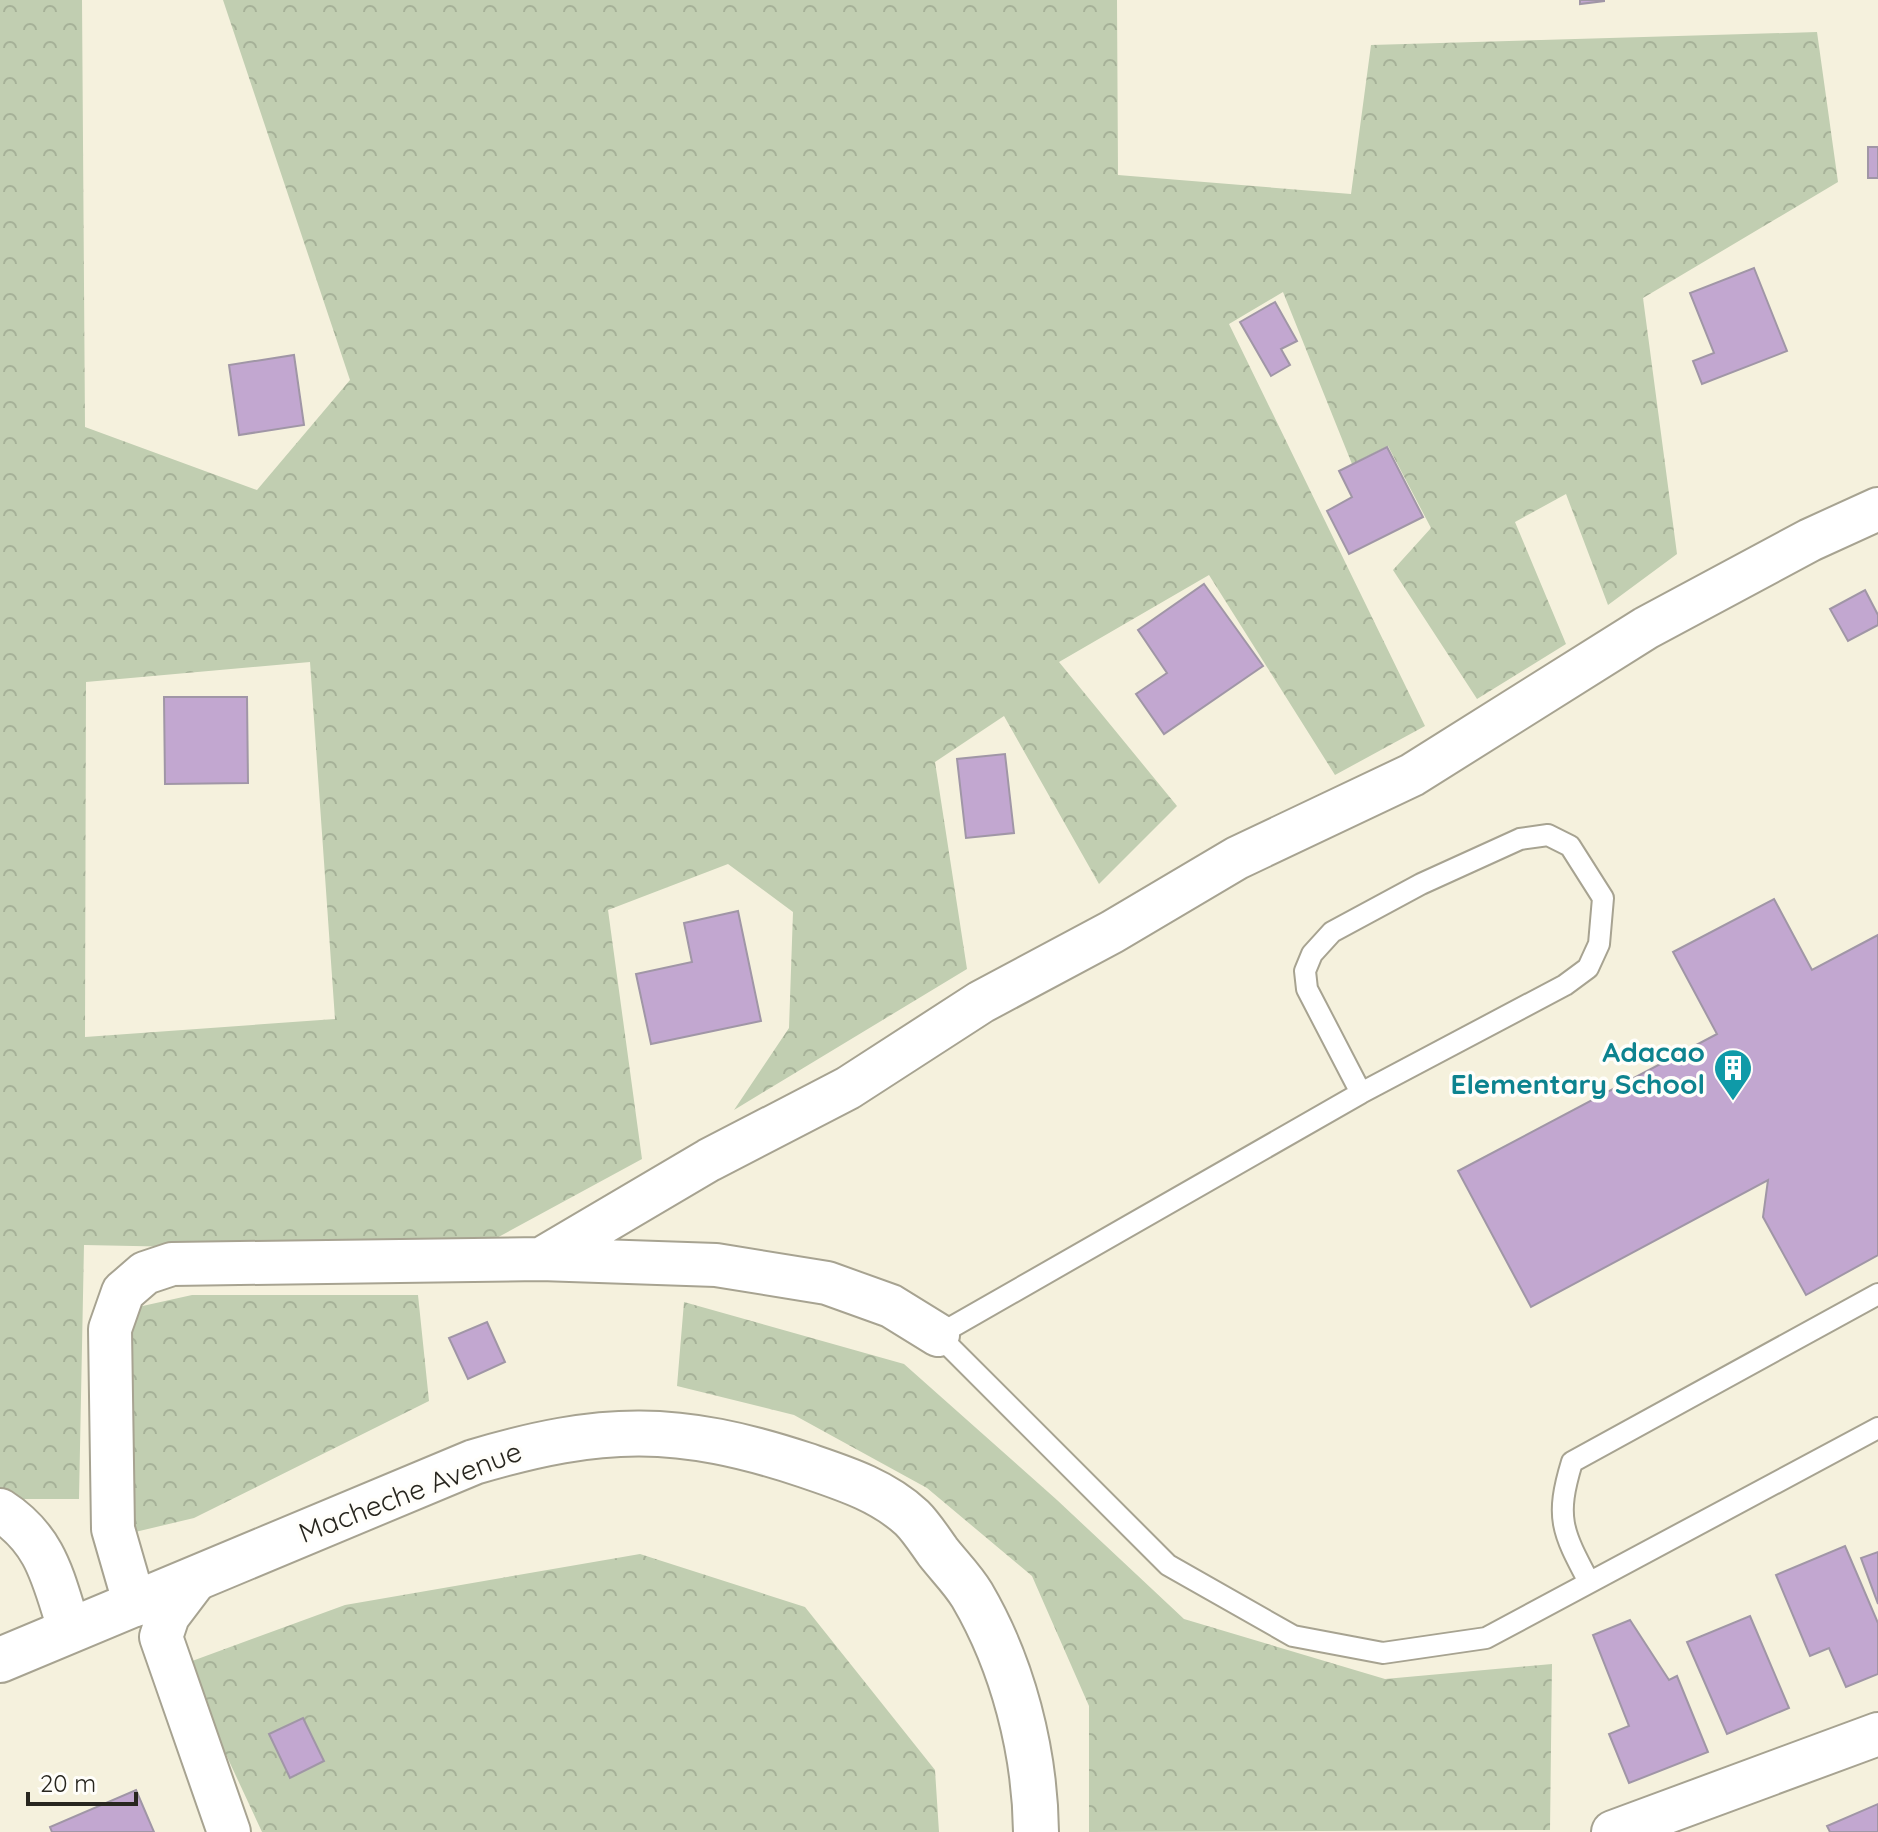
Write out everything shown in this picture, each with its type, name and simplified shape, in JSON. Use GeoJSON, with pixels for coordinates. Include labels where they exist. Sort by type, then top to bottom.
{"type":"FeatureCollection","features":[{"type":"Feature","properties":{"kind":"main road","name":"Macheche Avenue"},"geometry":{"type":"LineString","coordinates":[[0,1660],[474,1462],[541,1442],[610,1432],[677,1434],[742,1444],[861,1484],[913,1519],[971,1595],[1014,1686],[1036,1800],[1036,1832]]}},
{"type":"Feature","properties":{"kind":"street"},"geometry":{"type":"LineString","coordinates":[[541,1259],[683,1175],[848,1088],[981,1002],[1112,932],[1237,858],[1412,775],[1646,628],[1810,540],[1878,509]]}},
{"type":"Feature","properties":{"kind":"street"},"geometry":{"type":"LineString","coordinates":[[135,1605],[113,1529],[110,1329],[123,1292],[145,1273],[172,1264],[541,1259],[716,1265],[827,1283],[891,1306],[938,1335]]}},
{"type":"Feature","properties":{"kind":"street"},"geometry":{"type":"LineString","coordinates":[[0,1510],[25,1526],[44,1554],[70,1631]]}},
{"type":"Feature","properties":{"kind":"street"},"geometry":{"type":"LineString","coordinates":[[196,1579],[168,1616],[161,1637],[229,1832]]}},
{"type":"Feature","properties":{"kind":"street"},"geometry":{"type":"LineString","coordinates":[[1613,1832],[1687,1818],[1878,1734]]}},
{"type":"Feature","properties":{"kind":"lane"},"geometry":{"type":"LineString","coordinates":[[1361,1093],[1307,989],[1305,971],[1312,954],[1332,932],[1421,884],[1520,839],[1548,835],[1570,846],[1603,898],[1599,944],[1588,968],[1565,985],[1361,1093],[938,1335],[1168,1565],[1293,1636],[1383,1653],[1486,1638],[1878,1428]]}},
{"type":"Feature","properties":{"kind":"lane"},"geometry":{"type":"LineString","coordinates":[[1589,1582],[1568,1542],[1560,1500],[1572,1462],[1878,1294]]}},
{"type":"Feature","properties":{"kind":"green space"},"geometry":{"type":"Polygon","coordinates":[[[0,0],[82,0],[85,427],[257,490],[350,380],[223,0],[1117,0],[1118,175],[1351,194],[1371,45],[1817,32],[1838,182],[1643,298],[1677,554],[1608,605],[1566,494],[1515,522],[1566,644],[1477,699],[1393,570],[1431,528],[1388,446],[1352,464],[1283,292],[1229,324],[1425,726],[1335,775],[1209,575],[1059,662],[1177,806],[1099,884],[1004,716],[935,762],[967,969],[734,1110],[789,1028],[793,912],[728,864],[608,910],[642,1159],[469,1253],[84,1245],[79,1499],[0,1499],[0,0]],[[310,662],[86,682],[85,1037],[335,1019],[310,662]]]}},
{"type":"Feature","properties":{"kind":"green space"},"geometry":{"type":"Polygon","coordinates":[[[192,1295],[418,1295],[429,1401],[194,1518],[131,1533],[129,1309],[192,1295]]]}},
{"type":"Feature","properties":{"kind":"green space"},"geometry":{"type":"Polygon","coordinates":[[[684,1302],[904,1364],[1057,1500],[1184,1619],[1385,1679],[1552,1664],[1550,1830],[1089,1832],[1089,1706],[1032,1576],[927,1488],[794,1415],[677,1386],[684,1302]]]}},
{"type":"Feature","properties":{"kind":"green space"},"geometry":{"type":"Polygon","coordinates":[[[640,1554],[805,1607],[935,1770],[939,1832],[262,1832],[184,1664],[345,1605],[640,1554]]]}},
{"type":"Feature","properties":{"kind":"building"},"geometry":{"type":"Polygon","coordinates":[[[1580,0],[1604,0],[1604,1],[1580,4],[1580,0]]]}},
{"type":"Feature","properties":{"kind":"building"},"geometry":{"type":"Polygon","coordinates":[[[1868,147],[1878,147],[1878,178],[1868,178],[1868,147]]]}},
{"type":"Feature","properties":{"kind":"building"},"geometry":{"type":"Polygon","coordinates":[[[1754,268],[1787,351],[1702,384],[1693,361],[1714,353],[1690,293],[1754,268]]]}},
{"type":"Feature","properties":{"kind":"building"},"geometry":{"type":"Polygon","coordinates":[[[1275,302],[1297,341],[1281,349],[1290,365],[1271,376],[1240,322],[1275,302]]]}},
{"type":"Feature","properties":{"kind":"building"},"geometry":{"type":"Polygon","coordinates":[[[294,355],[304,425],[239,435],[229,365],[294,355]]]}},
{"type":"Feature","properties":{"kind":"building"},"geometry":{"type":"Polygon","coordinates":[[[1387,447],[1423,517],[1349,554],[1327,511],[1352,497],[1339,471],[1387,447]]]}},
{"type":"Feature","properties":{"kind":"building"},"geometry":{"type":"Polygon","coordinates":[[[1204,584],[1263,666],[1164,734],[1136,694],[1167,673],[1138,630],[1204,584]]]}},
{"type":"Feature","properties":{"kind":"building"},"geometry":{"type":"Polygon","coordinates":[[[1865,590],[1878,615],[1878,625],[1848,641],[1830,609],[1865,590]]]}},
{"type":"Feature","properties":{"kind":"building"},"geometry":{"type":"Polygon","coordinates":[[[164,697],[247,697],[248,783],[165,784],[164,697]]]}},
{"type":"Feature","properties":{"kind":"building"},"geometry":{"type":"Polygon","coordinates":[[[1005,754],[1014,833],[966,838],[957,759],[1005,754]]]}},
{"type":"Feature","properties":{"kind":"building","name":"Adacao Elementary School"},"geometry":{"type":"Polygon","coordinates":[[[1774,899],[1812,970],[1878,935],[1878,1255],[1806,1295],[1763,1217],[1768,1180],[1531,1307],[1458,1171],[1717,1034],[1673,952],[1774,899]]]}},
{"type":"Feature","properties":{"kind":"building"},"geometry":{"type":"Polygon","coordinates":[[[738,911],[761,1021],[651,1044],[636,974],[692,962],[684,923],[738,911]]]}},
{"type":"Feature","properties":{"kind":"building"},"geometry":{"type":"Polygon","coordinates":[[[487,1322],[505,1362],[468,1379],[449,1338],[487,1322]]]}},
{"type":"Feature","properties":{"kind":"building"},"geometry":{"type":"Polygon","coordinates":[[[1845,1546],[1878,1623],[1878,1674],[1846,1687],[1829,1648],[1810,1656],[1776,1575],[1845,1546]]]}},
{"type":"Feature","properties":{"kind":"building"},"geometry":{"type":"Polygon","coordinates":[[[1878,1552],[1878,1604],[1861,1558],[1878,1552]]]}},
{"type":"Feature","properties":{"kind":"building"},"geometry":{"type":"Polygon","coordinates":[[[1750,1616],[1789,1708],[1727,1734],[1687,1642],[1750,1616]]]}},
{"type":"Feature","properties":{"kind":"building"},"geometry":{"type":"Polygon","coordinates":[[[1630,1620],[1669,1680],[1677,1676],[1708,1752],[1629,1783],[1609,1734],[1629,1726],[1593,1635],[1630,1620]]]}},
{"type":"Feature","properties":{"kind":"building"},"geometry":{"type":"Polygon","coordinates":[[[303,1718],[324,1761],[290,1778],[269,1734],[303,1718]]]}},
{"type":"Feature","properties":{"kind":"building"},"geometry":{"type":"Polygon","coordinates":[[[136,1790],[154,1832],[52,1832],[50,1827],[136,1790]]]}},
{"type":"Feature","properties":{"kind":"building"},"geometry":{"type":"Polygon","coordinates":[[[1878,1804],[1878,1832],[1830,1832],[1827,1826],[1878,1804]]]}},
{"type":"Feature","properties":{"kind":"place","name":"Adacao Elementary School"},"geometry":{"type":"Point","coordinates":[1733,1102]}}]}
